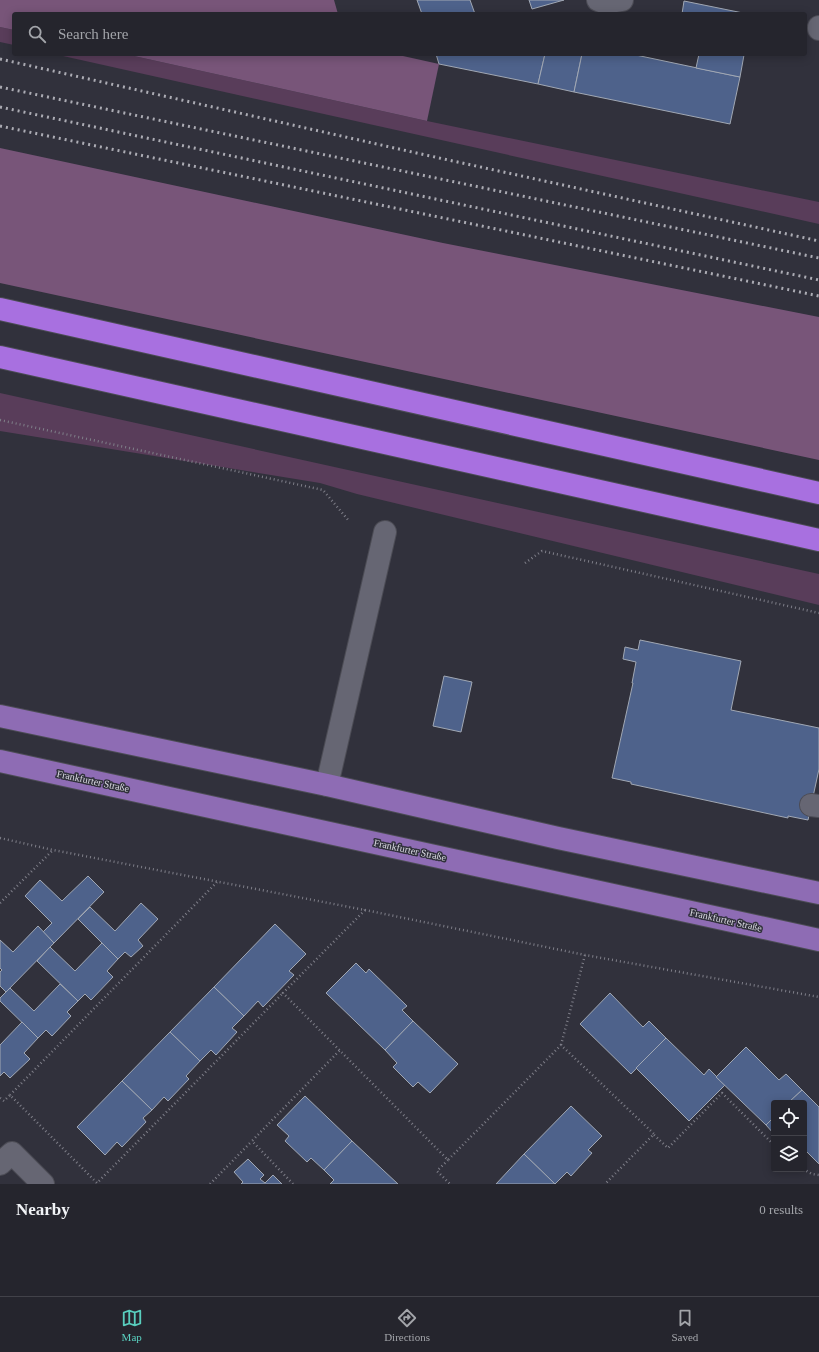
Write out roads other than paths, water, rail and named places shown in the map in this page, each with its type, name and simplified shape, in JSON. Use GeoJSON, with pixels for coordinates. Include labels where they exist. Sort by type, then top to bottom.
{"type":"FeatureCollection","features":[{"type":"Feature","properties":{"kind":"highway"},"geometry":{"type":"LineString","coordinates":[[0,309],[819,493]]}},
{"type":"Feature","properties":{"kind":"highway"},"geometry":{"type":"LineString","coordinates":[[0,356],[819,540]]}},
{"type":"Feature","properties":{"kind":"main road"},"geometry":{"type":"LineString","coordinates":[[0,716],[327,785],[558,838],[819,893]]}},
{"type":"Feature","properties":{"kind":"main road","name":"Frankfurter Straße"},"geometry":{"type":"LineString","coordinates":[[0,761],[819,940]]}},
{"type":"Feature","properties":{"kind":"street"},"geometry":{"type":"LineString","coordinates":[[598,0],[605,3],[622,0]]}},
{"type":"Feature","properties":{"kind":"street"},"geometry":{"type":"LineString","coordinates":[[327,785],[385,532]]}},
{"type":"Feature","properties":{"kind":"street"},"geometry":{"type":"LineString","coordinates":[[0,1164],[12,1153],[43,1184]]}},
{"type":"Feature","properties":{"kind":"railway"},"geometry":{"type":"LineString","coordinates":[[0,59],[421,154],[819,241]]}},
{"type":"Feature","properties":{"kind":"railway"},"geometry":{"type":"LineString","coordinates":[[0,87],[819,258]]}},
{"type":"Feature","properties":{"kind":"railway"},"geometry":{"type":"LineString","coordinates":[[0,107],[819,280]]}},
{"type":"Feature","properties":{"kind":"railway"},"geometry":{"type":"LineString","coordinates":[[0,126],[819,296]]}}]}
